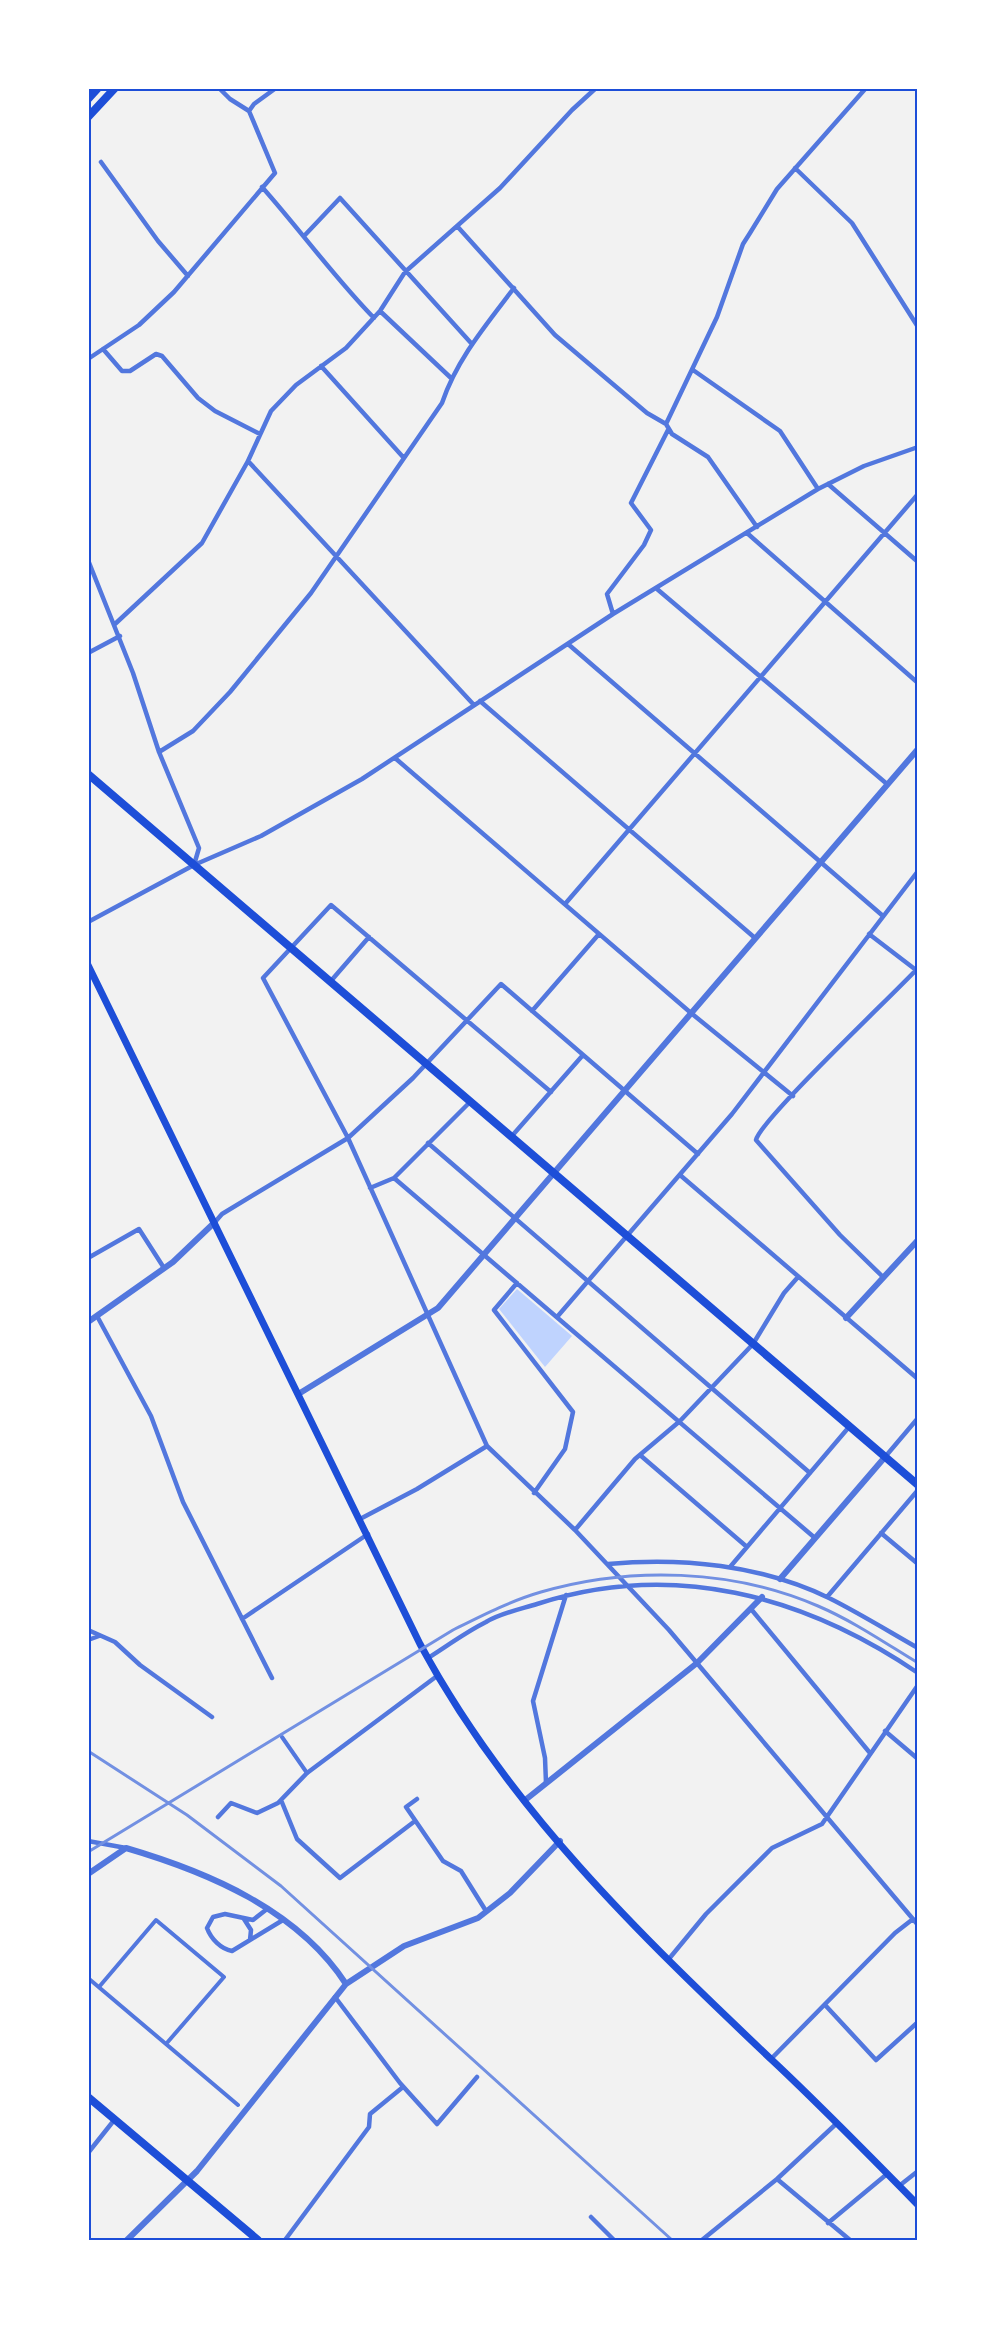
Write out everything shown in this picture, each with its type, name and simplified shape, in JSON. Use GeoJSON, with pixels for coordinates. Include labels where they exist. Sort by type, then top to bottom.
{"type":"FeatureCollection","features":[{"type":"Feature","properties":{"kind":"main road"},"geometry":{"type":"LineString","coordinates":[[88,99],[98,88]]}},
{"type":"Feature","properties":{"kind":"main road"},"geometry":{"type":"LineString","coordinates":[[88,117],[115,88]]}},
{"type":"Feature","properties":{"kind":"main road"},"geometry":{"type":"LineString","coordinates":[[88,774],[918,1485]]}},
{"type":"Feature","properties":{"kind":"main road"},"geometry":{"type":"LineString","coordinates":[[88,966],[300,1393],[437,1676],[500,1773],[612,1904],[918,2205]]}},
{"type":"Feature","properties":{"kind":"main road"},"geometry":{"type":"LineString","coordinates":[[88,2097],[258,2241]]}},
{"type":"Feature","properties":{"kind":"street"},"geometry":{"type":"LineString","coordinates":[[88,359],[139,325],[188,276],[274,173],[249,111],[230,99],[219,88]]}},
{"type":"Feature","properties":{"kind":"street"},"geometry":{"type":"LineString","coordinates":[[249,111],[254,104],[276,88]]}},
{"type":"Feature","properties":{"kind":"street"},"geometry":{"type":"LineString","coordinates":[[115,624],[202,543],[248,461],[271,411],[296,385],[346,348],[380,311],[405,272],[500,188],[596,88]]}},
{"type":"Feature","properties":{"kind":"street"},"geometry":{"type":"LineString","coordinates":[[613,614],[608,594],[644,545],[651,530],[631,503],[717,317],[743,244],[777,189],[866,88]]}},
{"type":"Feature","properties":{"kind":"street"},"geometry":{"type":"LineString","coordinates":[[101,162],[158,241],[188,276]]}},
{"type":"Feature","properties":{"kind":"street"},"geometry":{"type":"LineString","coordinates":[[795,168],[852,223],[918,327]]}},
{"type":"Feature","properties":{"kind":"street"},"geometry":{"type":"LineString","coordinates":[[262,187],[305,235],[336,279],[374,318]]}},
{"type":"Feature","properties":{"kind":"street"},"geometry":{"type":"LineString","coordinates":[[305,235],[340,198],[471,343]]}},
{"type":"Feature","properties":{"kind":"street"},"geometry":{"type":"LineString","coordinates":[[457,226],[555,335],[647,412],[708,457],[757,527]]}},
{"type":"Feature","properties":{"kind":"street"},"geometry":{"type":"LineString","coordinates":[[159,752],[193,731],[230,692],[338,556],[442,404],[451,378],[471,343],[514,288]]}},
{"type":"Feature","properties":{"kind":"street"},"geometry":{"type":"LineString","coordinates":[[380,311],[451,378]]}},
{"type":"Feature","properties":{"kind":"street"},"geometry":{"type":"LineString","coordinates":[[103,349],[122,371],[130,371],[156,354],[162,356],[198,398],[215,411],[260,434]]}},
{"type":"Feature","properties":{"kind":"street"},"geometry":{"type":"LineString","coordinates":[[321,366],[404,457]]}},
{"type":"Feature","properties":{"kind":"street"},"geometry":{"type":"LineString","coordinates":[[693,370],[780,431],[818,489]]}},
{"type":"Feature","properties":{"kind":"street"},"geometry":{"type":"LineString","coordinates":[[88,922],[194,865],[261,836],[395,758],[613,614],[818,489],[864,466],[918,447]]}},
{"type":"Feature","properties":{"kind":"street"},"geometry":{"type":"LineString","coordinates":[[248,461],[474,705]]}},
{"type":"Feature","properties":{"kind":"street"},"geometry":{"type":"LineString","coordinates":[[828,484],[918,562]]}},
{"type":"Feature","properties":{"kind":"street"},"geometry":{"type":"LineString","coordinates":[[565,904],[918,494]]}},
{"type":"Feature","properties":{"kind":"street"},"geometry":{"type":"LineString","coordinates":[[747,533],[824,603],[918,683]]}},
{"type":"Feature","properties":{"kind":"street"},"geometry":{"type":"LineString","coordinates":[[88,560],[120,636],[159,752],[199,848],[194,865]]}},
{"type":"Feature","properties":{"kind":"street"},"geometry":{"type":"LineString","coordinates":[[657,589],[887,784]]}},
{"type":"Feature","properties":{"kind":"street"},"geometry":{"type":"LineString","coordinates":[[88,653],[120,636]]}},
{"type":"Feature","properties":{"kind":"street"},"geometry":{"type":"LineString","coordinates":[[568,644],[883,916]]}},
{"type":"Feature","properties":{"kind":"street"},"geometry":{"type":"LineString","coordinates":[[480,701],[755,938]]}},
{"type":"Feature","properties":{"kind":"street"},"geometry":{"type":"LineString","coordinates":[[300,1393],[429,1316],[484,1255],[918,749]]}},
{"type":"Feature","properties":{"kind":"street"},"geometry":{"type":"LineString","coordinates":[[395,758],[691,1013],[763,1074],[793,1096]]}},
{"type":"Feature","properties":{"kind":"street"},"geometry":{"type":"LineString","coordinates":[[557,1317],[698,1154],[763,1074],[918,871]]}},
{"type":"Feature","properties":{"kind":"street"},"geometry":{"type":"LineString","coordinates":[[551,1092],[331,905],[263,978],[348,1138],[487,1446],[575,1530],[627,1585],[697,1664],[918,1925]]}},
{"type":"Feature","properties":{"kind":"street"},"geometry":{"type":"LineString","coordinates":[[532,1011],[599,934]]}},
{"type":"Feature","properties":{"kind":"street"},"geometry":{"type":"LineString","coordinates":[[869,934],[917,969],[760,1131],[758,1144],[840,1235],[883,1277]]}},
{"type":"Feature","properties":{"kind":"street"},"geometry":{"type":"LineString","coordinates":[[330,982],[369,937]]}},
{"type":"Feature","properties":{"kind":"street"},"geometry":{"type":"LineString","coordinates":[[88,1322],[164,1268],[222,1214],[348,1138],[439,1052],[501,984],[698,1154]]}},
{"type":"Feature","properties":{"kind":"street"},"geometry":{"type":"LineString","coordinates":[[511,1137],[584,1055]]}},
{"type":"Feature","properties":{"kind":"street"},"geometry":{"type":"LineString","coordinates":[[370,1188],[394,1178],[470,1102]]}},
{"type":"Feature","properties":{"kind":"street"},"geometry":{"type":"LineString","coordinates":[[429,1143],[810,1473]]}},
{"type":"Feature","properties":{"kind":"street"},"geometry":{"type":"LineString","coordinates":[[680,1175],[918,1378]]}},
{"type":"Feature","properties":{"kind":"street"},"geometry":{"type":"LineString","coordinates":[[394,1178],[815,1538]]}},
{"type":"Feature","properties":{"kind":"street"},"geometry":{"type":"LineString","coordinates":[[88,1258],[140,1228],[164,1268]]}},
{"type":"Feature","properties":{"kind":"street"},"geometry":{"type":"LineString","coordinates":[[846,1318],[918,1240]]}},
{"type":"Feature","properties":{"kind":"street"},"geometry":{"type":"LineString","coordinates":[[575,1530],[640,1455],[680,1421],[753,1344],[784,1293],[798,1276]]}},
{"type":"Feature","properties":{"kind":"street"},"geometry":{"type":"LineString","coordinates":[[517,1283],[494,1310],[573,1412],[565,1449],[534,1492]]}},
{"type":"Feature","properties":{"kind":"street"},"geometry":{"type":"LineString","coordinates":[[97,1316],[151,1416],[183,1502],[272,1678]]}},
{"type":"Feature","properties":{"kind":"street"},"geometry":{"type":"LineString","coordinates":[[780,1579],[918,1418]]}},
{"type":"Feature","properties":{"kind":"street"},"geometry":{"type":"LineString","coordinates":[[730,1567],[849,1427]]}},
{"type":"Feature","properties":{"kind":"street"},"geometry":{"type":"LineString","coordinates":[[360,1519],[417,1489],[487,1446]]}},
{"type":"Feature","properties":{"kind":"street"},"geometry":{"type":"LineString","coordinates":[[640,1455],[747,1547]]}},
{"type":"Feature","properties":{"kind":"street"},"geometry":{"type":"LineString","coordinates":[[827,1597],[918,1490]]}},
{"type":"Feature","properties":{"kind":"street"},"geometry":{"type":"LineString","coordinates":[[881,1533],[918,1564]]}},
{"type":"Feature","properties":{"kind":"street"},"geometry":{"type":"LineString","coordinates":[[242,1619],[368,1534]]}},
{"type":"Feature","properties":{"kind":"street"},"geometry":{"type":"LineString","coordinates":[[608,1564],[684,1562],[730,1567],[780,1579],[827,1597],[918,1648]]}},
{"type":"Feature","properties":{"kind":"street"},"geometry":{"type":"LineString","coordinates":[[428,1658],[487,1621],[566,1595],[627,1585],[694,1585],[791,1606],[843,1629],[918,1673]]}},
{"type":"Feature","properties":{"kind":"street"},"geometry":{"type":"LineString","coordinates":[[546,1783],[545,1758],[533,1701],[566,1595]]}},
{"type":"Feature","properties":{"kind":"street"},"geometry":{"type":"LineString","coordinates":[[524,1801],[697,1664],[762,1598]]}},
{"type":"Feature","properties":{"kind":"street"},"geometry":{"type":"LineString","coordinates":[[751,1609],[870,1753]]}},
{"type":"Feature","properties":{"kind":"street"},"geometry":{"type":"LineString","coordinates":[[88,1630],[115,1642],[140,1665],[212,1717]]}},
{"type":"Feature","properties":{"kind":"street"},"geometry":{"type":"LineString","coordinates":[[88,1640],[99,1636]]}},
{"type":"Feature","properties":{"kind":"street"},"geometry":{"type":"LineString","coordinates":[[218,1816],[231,1803],[257,1813],[266,1811],[281,1800],[308,1773],[437,1676]]}},
{"type":"Feature","properties":{"kind":"street"},"geometry":{"type":"LineString","coordinates":[[668,1960],[706,1914],[772,1848],[822,1824],[918,1684]]}},
{"type":"Feature","properties":{"kind":"street"},"geometry":{"type":"LineString","coordinates":[[885,1731],[918,1759]]}},
{"type":"Feature","properties":{"kind":"street"},"geometry":{"type":"LineString","coordinates":[[282,1737],[308,1773]]}},
{"type":"Feature","properties":{"kind":"street"},"geometry":{"type":"LineString","coordinates":[[417,1799],[406,1808],[443,1861],[461,1871],[486,1911]]}},
{"type":"Feature","properties":{"kind":"street"},"geometry":{"type":"LineString","coordinates":[[281,1800],[297,1839],[340,1878],[415,1821]]}},
{"type":"Feature","properties":{"kind":"street"},"geometry":{"type":"LineString","coordinates":[[88,1841],[126,1848],[201,1873],[267,1909],[283,1920],[335,1967],[346,1984]]}},
{"type":"Feature","properties":{"kind":"street"},"geometry":{"type":"LineString","coordinates":[[127,2241],[187,2181],[346,1984],[404,1946],[470,1921],[486,1911],[510,1893],[560,1842]]}},
{"type":"Feature","properties":{"kind":"street"},"geometry":{"type":"LineString","coordinates":[[88,1874],[126,1848]]}},
{"type":"Feature","properties":{"kind":"street"},"geometry":{"type":"LineString","coordinates":[[267,1909],[253,1920],[218,1915],[208,1922],[209,1935],[224,1949],[232,1951],[283,1920]]}},
{"type":"Feature","properties":{"kind":"street"},"geometry":{"type":"LineString","coordinates":[[244,1919],[251,1930],[250,1940]]}},
{"type":"Feature","properties":{"kind":"street"},"geometry":{"type":"LineString","coordinates":[[771,2059],[826,2006],[895,1933],[913,1919]]}},
{"type":"Feature","properties":{"kind":"street"},"geometry":{"type":"LineString","coordinates":[[99,1987],[156,1920],[224,1977],[166,2044]]}},
{"type":"Feature","properties":{"kind":"street"},"geometry":{"type":"LineString","coordinates":[[88,1978],[238,2105]]}},
{"type":"Feature","properties":{"kind":"street"},"geometry":{"type":"LineString","coordinates":[[335,1997],[403,2087],[437,2124],[477,2077]]}},
{"type":"Feature","properties":{"kind":"street"},"geometry":{"type":"LineString","coordinates":[[826,2006],[876,2060],[918,2022]]}},
{"type":"Feature","properties":{"kind":"street"},"geometry":{"type":"LineString","coordinates":[[285,2241],[369,2127],[370,2114],[403,2087]]}},
{"type":"Feature","properties":{"kind":"street"},"geometry":{"type":"LineString","coordinates":[[88,2153],[115,2119]]}},
{"type":"Feature","properties":{"kind":"street"},"geometry":{"type":"LineString","coordinates":[[702,2241],[777,2179],[836,2124]]}},
{"type":"Feature","properties":{"kind":"street"},"geometry":{"type":"LineString","coordinates":[[899,2186],[918,2171]]}},
{"type":"Feature","properties":{"kind":"street"},"geometry":{"type":"LineString","coordinates":[[828,2223],[887,2174]]}},
{"type":"Feature","properties":{"kind":"street"},"geometry":{"type":"LineString","coordinates":[[777,2179],[850,2241]]}},
{"type":"Feature","properties":{"kind":"street"},"geometry":{"type":"LineString","coordinates":[[591,2217],[614,2241]]}},
{"type":"Feature","properties":{"kind":"water"},"geometry":{"type":"Polygon","coordinates":[[[517,1289],[572,1336],[545,1367],[499,1309],[517,1289]]]}},
{"type":"Feature","properties":{"kind":"railway"},"geometry":{"type":"LineString","coordinates":[[88,1852],[453,1630],[518,1600],[575,1584],[645,1575],[681,1575],[716,1578],[751,1585],[785,1594],[831,1612],[918,1663]]}},
{"type":"Feature","properties":{"kind":"railway"},"geometry":{"type":"LineString","coordinates":[[88,1751],[187,1815],[281,1886],[672,2240]]}}]}
